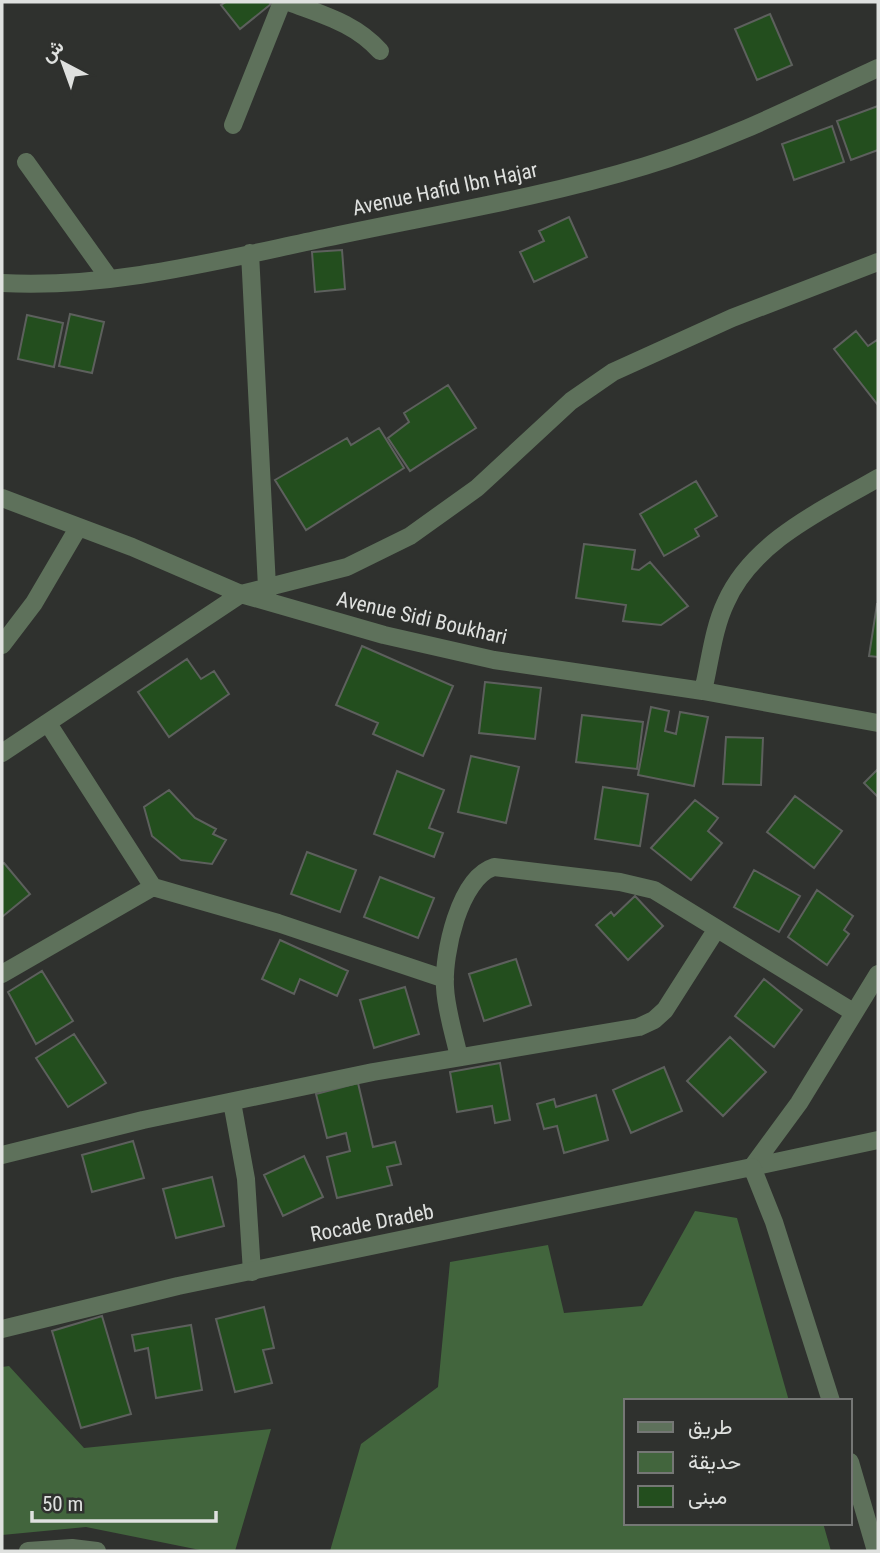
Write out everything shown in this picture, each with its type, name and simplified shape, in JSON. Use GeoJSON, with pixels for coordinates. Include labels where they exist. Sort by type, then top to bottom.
{"type":"FeatureCollection","features":[{"type":"Feature","properties":{"kind":"street"},"geometry":{"type":"LineString","coordinates":[[233,125],[282,2]]}},
{"type":"Feature","properties":{"kind":"street"},"geometry":{"type":"LineString","coordinates":[[289,2],[350,25],[367,36],[380,51]]}},
{"type":"Feature","properties":{"kind":"street","name":"Avenue Hafid Ibn Hajar"},"geometry":{"type":"LineString","coordinates":[[2,283],[109,278],[250,253],[446,215],[644,167],[720,140],[878,68]]}},
{"type":"Feature","properties":{"kind":"street"},"geometry":{"type":"LineString","coordinates":[[26,162],[109,278]]}},
{"type":"Feature","properties":{"kind":"street"},"geometry":{"type":"LineString","coordinates":[[250,253],[267,587]]}},
{"type":"Feature","properties":{"kind":"street"},"geometry":{"type":"LineString","coordinates":[[2,753],[49,725],[241,594],[347,568],[410,536],[477,488],[571,401],[635,360],[744,313],[874,267]]}},
{"type":"Feature","properties":{"kind":"street"},"geometry":{"type":"LineString","coordinates":[[703,691],[723,608],[748,568],[786,534],[878,478]]}},
{"type":"Feature","properties":{"kind":"street","name":"Avenue Sidi Boukhari"},"geometry":{"type":"LineString","coordinates":[[2,498],[164,560],[241,594],[446,650],[703,691],[878,723]]}},
{"type":"Feature","properties":{"kind":"street"},"geometry":{"type":"LineString","coordinates":[[2,645],[34,603],[78,528]]}},
{"type":"Feature","properties":{"kind":"street"},"geometry":{"type":"LineString","coordinates":[[49,725],[153,887],[278,923],[445,979]]}},
{"type":"Feature","properties":{"kind":"street"},"geometry":{"type":"LineString","coordinates":[[459,1057],[445,979],[447,956],[466,893],[477,877],[492,867],[570,874],[643,887],[660,894],[853,1013]]}},
{"type":"Feature","properties":{"kind":"street"},"geometry":{"type":"LineString","coordinates":[[2,974],[153,887]]}},
{"type":"Feature","properties":{"kind":"street"},"geometry":{"type":"LineString","coordinates":[[2,1155],[232,1102],[648,1023],[671,1002],[716,930]]}},
{"type":"Feature","properties":{"kind":"street"},"geometry":{"type":"LineString","coordinates":[[830,1399],[774,1222],[752,1167],[799,1102],[878,974]]}},
{"type":"Feature","properties":{"kind":"street"},"geometry":{"type":"LineString","coordinates":[[232,1102],[246,1180],[252,1272]]}},
{"type":"Feature","properties":{"kind":"street","name":"Rocade Dradeb"},"geometry":{"type":"LineString","coordinates":[[2,1329],[178,1286],[878,1140]]}},
{"type":"Feature","properties":{"kind":"street"},"geometry":{"type":"LineString","coordinates":[[852,1469],[876,1551]]}},
{"type":"Feature","properties":{"kind":"street"},"geometry":{"type":"LineString","coordinates":[[28,1551],[72,1548],[97,1551]]}},
{"type":"Feature","properties":{"kind":"green space"},"geometry":{"type":"Polygon","coordinates":[[[695,1211],[737,1218],[788,1399],[624,1399],[624,1525],[824,1525],[831,1551],[330,1551],[361,1444],[438,1387],[450,1262],[548,1245],[564,1313],[642,1306],[695,1211]]]}},
{"type":"Feature","properties":{"kind":"green space"},"geometry":{"type":"Polygon","coordinates":[[[9,1366],[84,1448],[271,1429],[235,1551],[205,1551],[86,1527],[2,1535],[2,1367],[9,1366]]]}},
{"type":"Feature","properties":{"kind":"building"},"geometry":{"type":"Polygon","coordinates":[[[226,2],[271,4],[240,29],[221,5],[226,2]]]}},
{"type":"Feature","properties":{"kind":"building"},"geometry":{"type":"Polygon","coordinates":[[[770,14],[792,65],[757,80],[735,29],[770,14]]]}},
{"type":"Feature","properties":{"kind":"building"},"geometry":{"type":"Polygon","coordinates":[[[878,106],[878,150],[851,160],[837,121],[878,106]]]}},
{"type":"Feature","properties":{"kind":"building"},"geometry":{"type":"Polygon","coordinates":[[[832,126],[844,162],[794,180],[782,144],[832,126]]]}},
{"type":"Feature","properties":{"kind":"building"},"geometry":{"type":"Polygon","coordinates":[[[569,217],[587,257],[534,282],[520,252],[544,241],[539,231],[569,217]]]}},
{"type":"Feature","properties":{"kind":"building"},"geometry":{"type":"Polygon","coordinates":[[[342,250],[345,289],[315,292],[312,252],[342,250]]]}},
{"type":"Feature","properties":{"kind":"building"},"geometry":{"type":"Polygon","coordinates":[[[70,314],[104,322],[92,373],[59,366],[70,314]]]}},
{"type":"Feature","properties":{"kind":"building"},"geometry":{"type":"Polygon","coordinates":[[[27,315],[63,323],[54,367],[18,359],[27,315]]]}},
{"type":"Feature","properties":{"kind":"building"},"geometry":{"type":"Polygon","coordinates":[[[856,331],[868,346],[877,340],[878,342],[878,405],[834,349],[856,331]]]}},
{"type":"Feature","properties":{"kind":"building"},"geometry":{"type":"Polygon","coordinates":[[[448,385],[476,428],[410,471],[388,438],[409,422],[404,413],[448,385]]]}},
{"type":"Feature","properties":{"kind":"building"},"geometry":{"type":"Polygon","coordinates":[[[379,428],[404,468],[306,530],[275,480],[347,438],[351,445],[379,428]]]}},
{"type":"Feature","properties":{"kind":"building"},"geometry":{"type":"Polygon","coordinates":[[[696,481],[717,516],[695,529],[699,536],[664,556],[640,514],[696,481]]]}},
{"type":"Feature","properties":{"kind":"building"},"geometry":{"type":"Polygon","coordinates":[[[584,544],[635,550],[632,569],[639,570],[650,562],[688,606],[661,625],[623,621],[626,605],[576,598],[584,544]]]}},
{"type":"Feature","properties":{"kind":"building"},"geometry":{"type":"Polygon","coordinates":[[[878,604],[878,657],[869,656],[878,604]]]}},
{"type":"Feature","properties":{"kind":"building"},"geometry":{"type":"Polygon","coordinates":[[[362,646],[453,686],[423,756],[373,734],[378,723],[336,705],[362,646]]]}},
{"type":"Feature","properties":{"kind":"building"},"geometry":{"type":"Polygon","coordinates":[[[187,659],[201,679],[214,671],[229,694],[169,737],[138,692],[187,659]]]}},
{"type":"Feature","properties":{"kind":"building"},"geometry":{"type":"Polygon","coordinates":[[[485,682],[541,688],[535,739],[479,733],[485,682]]]}},
{"type":"Feature","properties":{"kind":"building"},"geometry":{"type":"Polygon","coordinates":[[[651,707],[669,711],[665,731],[676,734],[680,712],[708,717],[694,786],[638,775],[651,707]]]}},
{"type":"Feature","properties":{"kind":"building"},"geometry":{"type":"Polygon","coordinates":[[[582,715],[643,722],[637,769],[576,762],[582,715]]]}},
{"type":"Feature","properties":{"kind":"building"},"geometry":{"type":"Polygon","coordinates":[[[726,737],[763,738],[761,785],[723,784],[726,737]]]}},
{"type":"Feature","properties":{"kind":"building"},"geometry":{"type":"Polygon","coordinates":[[[471,756],[519,767],[506,823],[458,812],[471,756]]]}},
{"type":"Feature","properties":{"kind":"building"},"geometry":{"type":"Polygon","coordinates":[[[878,769],[878,797],[864,783],[878,769]]]}},
{"type":"Feature","properties":{"kind":"building"},"geometry":{"type":"Polygon","coordinates":[[[397,771],[444,790],[429,828],[443,833],[434,857],[374,834],[397,771]]]}},
{"type":"Feature","properties":{"kind":"building"},"geometry":{"type":"Polygon","coordinates":[[[603,787],[648,794],[640,846],[595,839],[603,787]]]}},
{"type":"Feature","properties":{"kind":"building"},"geometry":{"type":"Polygon","coordinates":[[[169,790],[195,818],[216,829],[213,834],[226,840],[212,864],[181,860],[152,836],[144,807],[169,790]]]}},
{"type":"Feature","properties":{"kind":"building"},"geometry":{"type":"Polygon","coordinates":[[[795,796],[842,831],[814,868],[767,832],[795,796]]]}},
{"type":"Feature","properties":{"kind":"building"},"geometry":{"type":"Polygon","coordinates":[[[695,800],[718,818],[708,831],[722,843],[691,880],[651,848],[695,800]]]}},
{"type":"Feature","properties":{"kind":"building"},"geometry":{"type":"Polygon","coordinates":[[[307,852],[356,870],[340,912],[291,894],[307,852]]]}},
{"type":"Feature","properties":{"kind":"building"},"geometry":{"type":"Polygon","coordinates":[[[4,863],[30,894],[2,917],[2,864],[4,863]]]}},
{"type":"Feature","properties":{"kind":"building"},"geometry":{"type":"Polygon","coordinates":[[[754,870],[800,896],[779,932],[734,907],[754,870]]]}},
{"type":"Feature","properties":{"kind":"building"},"geometry":{"type":"Polygon","coordinates":[[[380,877],[434,898],[418,938],[364,917],[380,877]]]}},
{"type":"Feature","properties":{"kind":"building"},"geometry":{"type":"Polygon","coordinates":[[[817,890],[853,916],[844,930],[849,934],[827,965],[788,937],[817,890]]]}},
{"type":"Feature","properties":{"kind":"building"},"geometry":{"type":"Polygon","coordinates":[[[635,896],[663,926],[628,960],[596,925],[611,912],[614,916],[635,896]]]}},
{"type":"Feature","properties":{"kind":"building"},"geometry":{"type":"Polygon","coordinates":[[[280,940],[348,971],[337,996],[300,979],[294,994],[262,979],[280,940]]]}},
{"type":"Feature","properties":{"kind":"building"},"geometry":{"type":"Polygon","coordinates":[[[516,959],[531,1005],[484,1021],[469,974],[516,959]]]}},
{"type":"Feature","properties":{"kind":"building"},"geometry":{"type":"Polygon","coordinates":[[[42,971],[73,1021],[36,1044],[8,992],[42,971]]]}},
{"type":"Feature","properties":{"kind":"building"},"geometry":{"type":"Polygon","coordinates":[[[764,979],[802,1010],[774,1047],[735,1016],[764,979]]]}},
{"type":"Feature","properties":{"kind":"building"},"geometry":{"type":"Polygon","coordinates":[[[405,987],[419,1034],[374,1048],[360,1000],[405,987]]]}},
{"type":"Feature","properties":{"kind":"building"},"geometry":{"type":"Polygon","coordinates":[[[74,1034],[106,1083],[68,1107],[36,1058],[74,1034]]]}},
{"type":"Feature","properties":{"kind":"building"},"geometry":{"type":"Polygon","coordinates":[[[730,1037],[766,1072],[723,1116],[687,1081],[730,1037]]]}},
{"type":"Feature","properties":{"kind":"building"},"geometry":{"type":"Polygon","coordinates":[[[500,1063],[510,1120],[495,1123],[492,1106],[457,1112],[450,1072],[500,1063]]]}},
{"type":"Feature","properties":{"kind":"building"},"geometry":{"type":"Polygon","coordinates":[[[664,1067],[682,1111],[631,1133],[613,1090],[664,1067]]]}},
{"type":"Feature","properties":{"kind":"building"},"geometry":{"type":"Polygon","coordinates":[[[358,1083],[373,1147],[395,1142],[401,1164],[387,1167],[392,1185],[337,1198],[327,1157],[350,1151],[346,1133],[327,1138],[316,1094],[358,1083]]]}},
{"type":"Feature","properties":{"kind":"building"},"geometry":{"type":"Polygon","coordinates":[[[596,1095],[608,1140],[564,1153],[557,1126],[544,1129],[537,1104],[554,1099],[556,1107],[596,1095]]]}},
{"type":"Feature","properties":{"kind":"building"},"geometry":{"type":"Polygon","coordinates":[[[133,1141],[144,1178],[92,1192],[82,1155],[133,1141]]]}},
{"type":"Feature","properties":{"kind":"building"},"geometry":{"type":"Polygon","coordinates":[[[304,1156],[323,1197],[283,1216],[264,1175],[304,1156]]]}},
{"type":"Feature","properties":{"kind":"building"},"geometry":{"type":"Polygon","coordinates":[[[212,1177],[224,1226],[176,1238],[163,1189],[212,1177]]]}},
{"type":"Feature","properties":{"kind":"building"},"geometry":{"type":"Polygon","coordinates":[[[264,1307],[274,1348],[263,1350],[272,1383],[235,1392],[216,1319],[264,1307]]]}},
{"type":"Feature","properties":{"kind":"building"},"geometry":{"type":"Polygon","coordinates":[[[102,1316],[131,1414],[81,1428],[52,1331],[102,1316]]]}},
{"type":"Feature","properties":{"kind":"building"},"geometry":{"type":"Polygon","coordinates":[[[191,1325],[202,1390],[156,1398],[148,1348],[135,1351],[132,1335],[191,1325]]]}}]}
